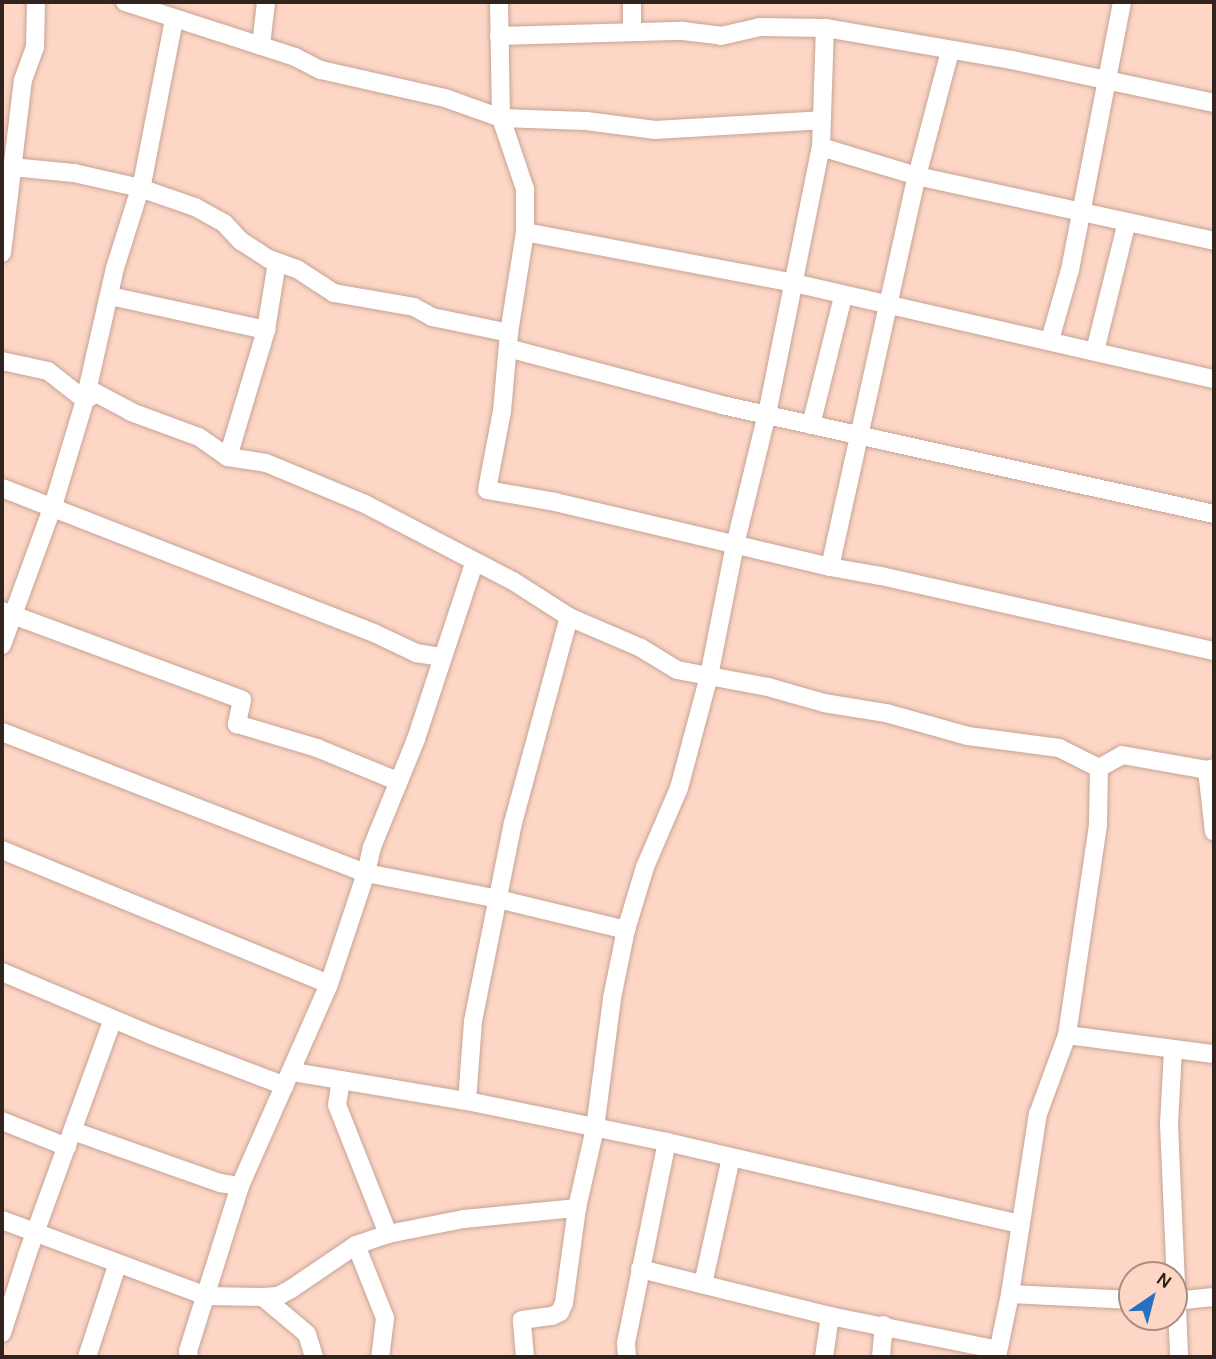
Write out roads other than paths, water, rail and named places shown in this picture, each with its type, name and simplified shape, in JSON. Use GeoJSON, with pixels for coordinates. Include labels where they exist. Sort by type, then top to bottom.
{"type":"FeatureCollection","features":[{"type":"Feature","properties":{"kind":"street"},"geometry":{"type":"LineString","coordinates":[[2,248],[9,155],[23,80],[35,47],[36,2]]}},
{"type":"Feature","properties":{"kind":"street"},"geometry":{"type":"LineString","coordinates":[[125,2],[295,57],[321,70],[445,98],[501,118],[606,123],[655,130],[821,120]]}},
{"type":"Feature","properties":{"kind":"street"},"geometry":{"type":"LineString","coordinates":[[261,46],[266,2]]}},
{"type":"Feature","properties":{"kind":"street"},"geometry":{"type":"LineString","coordinates":[[499,2],[501,118],[525,189],[525,232],[508,340],[502,411],[487,490],[555,502],[830,567],[881,576],[1214,651]]}},
{"type":"Feature","properties":{"kind":"street"},"geometry":{"type":"LineString","coordinates":[[632,2],[632,32]]}},
{"type":"Feature","properties":{"kind":"street"},"geometry":{"type":"LineString","coordinates":[[1050,340],[1070,270],[1122,2]]}},
{"type":"Feature","properties":{"kind":"street"},"geometry":{"type":"LineString","coordinates":[[2,645],[8,613],[53,506],[85,400],[115,268],[140,188],[174,20]]}},
{"type":"Feature","properties":{"kind":"street"},"geometry":{"type":"LineString","coordinates":[[499,36],[683,31],[721,36],[759,27],[825,28],[1012,60],[1214,103]]}},
{"type":"Feature","properties":{"kind":"street"},"geometry":{"type":"LineString","coordinates":[[525,1357],[522,1320],[552,1316],[560,1312],[564,1303],[577,1208],[595,1129],[612,998],[626,930],[645,867],[679,788],[709,677],[735,545],[767,414],[821,147],[825,28]]}},
{"type":"Feature","properties":{"kind":"street"},"geometry":{"type":"LineString","coordinates":[[830,567],[917,176],[950,51]]}},
{"type":"Feature","properties":{"kind":"street"},"geometry":{"type":"LineString","coordinates":[[821,147],[917,176],[1214,241]]}},
{"type":"Feature","properties":{"kind":"street"},"geometry":{"type":"LineString","coordinates":[[9,155],[140,188],[195,207],[224,223],[241,241],[277,262],[297,269],[334,293],[414,307],[432,317],[722,405],[1214,514]]}},
{"type":"Feature","properties":{"kind":"street"},"geometry":{"type":"LineString","coordinates":[[1095,351],[1127,222]]}},
{"type":"Feature","properties":{"kind":"street"},"geometry":{"type":"LineString","coordinates":[[525,232],[794,284],[1214,379]]}},
{"type":"Feature","properties":{"kind":"street"},"geometry":{"type":"LineString","coordinates":[[228,457],[266,330],[277,262]]}},
{"type":"Feature","properties":{"kind":"street"},"geometry":{"type":"LineString","coordinates":[[110,296],[266,330]]}},
{"type":"Feature","properties":{"kind":"street"},"geometry":{"type":"LineString","coordinates":[[811,425],[843,297]]}},
{"type":"Feature","properties":{"kind":"street"},"geometry":{"type":"LineString","coordinates":[[2,361],[14,361],[48,371],[85,400]]}},
{"type":"Feature","properties":{"kind":"street"},"geometry":{"type":"LineString","coordinates":[[85,400],[96,393],[131,412],[199,437],[228,457],[266,463],[365,504],[474,564],[513,581],[569,617],[641,648],[677,670],[768,687],[824,703],[886,713],[968,736],[1059,748],[1099,768]]}},
{"type":"Feature","properties":{"kind":"street"},"geometry":{"type":"LineString","coordinates":[[2,488],[53,506],[416,653],[442,657]]}},
{"type":"Feature","properties":{"kind":"street"},"geometry":{"type":"LineString","coordinates":[[189,1357],[205,1296],[240,1186],[329,984],[372,847],[416,739],[474,564]]}},
{"type":"Feature","properties":{"kind":"street"},"geometry":{"type":"LineString","coordinates":[[8,613],[242,700],[237,724],[317,748],[397,781]]}},
{"type":"Feature","properties":{"kind":"street"},"geometry":{"type":"LineString","coordinates":[[467,1101],[473,1021],[498,899],[531,749],[569,617]]}},
{"type":"Feature","properties":{"kind":"street"},"geometry":{"type":"LineString","coordinates":[[2,732],[366,873],[498,899],[626,930]]}},
{"type":"Feature","properties":{"kind":"street"},"geometry":{"type":"LineString","coordinates":[[1099,768],[1122,755],[1211,769],[1214,832]]}},
{"type":"Feature","properties":{"kind":"street"},"geometry":{"type":"LineString","coordinates":[[640,1269],[997,1354],[1010,1294],[1038,1114],[1067,1035],[1098,825],[1099,768]]}},
{"type":"Feature","properties":{"kind":"street"},"geometry":{"type":"LineString","coordinates":[[2,850],[329,984]]}},
{"type":"Feature","properties":{"kind":"street"},"geometry":{"type":"LineString","coordinates":[[2,972],[113,1019],[289,1079],[341,1080],[467,1101],[667,1142],[1020,1224]]}},
{"type":"Feature","properties":{"kind":"street"},"geometry":{"type":"LineString","coordinates":[[2,1333],[27,1255],[113,1019]]}},
{"type":"Feature","properties":{"kind":"street"},"geometry":{"type":"LineString","coordinates":[[1067,1035],[1214,1054]]}},
{"type":"Feature","properties":{"kind":"street"},"geometry":{"type":"LineString","coordinates":[[1173,1050],[1169,1124],[1174,1261]]}},
{"type":"Feature","properties":{"kind":"street"},"geometry":{"type":"LineString","coordinates":[[341,1080],[337,1105],[388,1234]]}},
{"type":"Feature","properties":{"kind":"street"},"geometry":{"type":"LineString","coordinates":[[2,1121],[220,1183],[240,1186]]}},
{"type":"Feature","properties":{"kind":"street"},"geometry":{"type":"LineString","coordinates":[[627,1357],[626,1343],[667,1142]]}},
{"type":"Feature","properties":{"kind":"street"},"geometry":{"type":"LineString","coordinates":[[703,1284],[731,1158]]}},
{"type":"Feature","properties":{"kind":"street"},"geometry":{"type":"LineString","coordinates":[[2,1220],[117,1266],[205,1296],[263,1297],[278,1296],[356,1245],[388,1234],[464,1219],[577,1208]]}},
{"type":"Feature","properties":{"kind":"street"},"geometry":{"type":"LineString","coordinates":[[356,1245],[385,1318],[380,1357]]}},
{"type":"Feature","properties":{"kind":"street"},"geometry":{"type":"LineString","coordinates":[[87,1357],[117,1266]]}},
{"type":"Feature","properties":{"kind":"street"},"geometry":{"type":"LineString","coordinates":[[1010,1294],[1118,1299]]}},
{"type":"Feature","properties":{"kind":"street"},"geometry":{"type":"LineString","coordinates":[[263,1297],[307,1334],[314,1357]]}},
{"type":"Feature","properties":{"kind":"street"},"geometry":{"type":"LineString","coordinates":[[1188,1300],[1214,1297]]}},
{"type":"Feature","properties":{"kind":"street"},"geometry":{"type":"LineString","coordinates":[[824,1357],[830,1316]]}},
{"type":"Feature","properties":{"kind":"street"},"geometry":{"type":"LineString","coordinates":[[881,1357],[884,1325]]}},
{"type":"Feature","properties":{"kind":"street"},"geometry":{"type":"LineString","coordinates":[[1178,1331],[1179,1357]]}}]}
